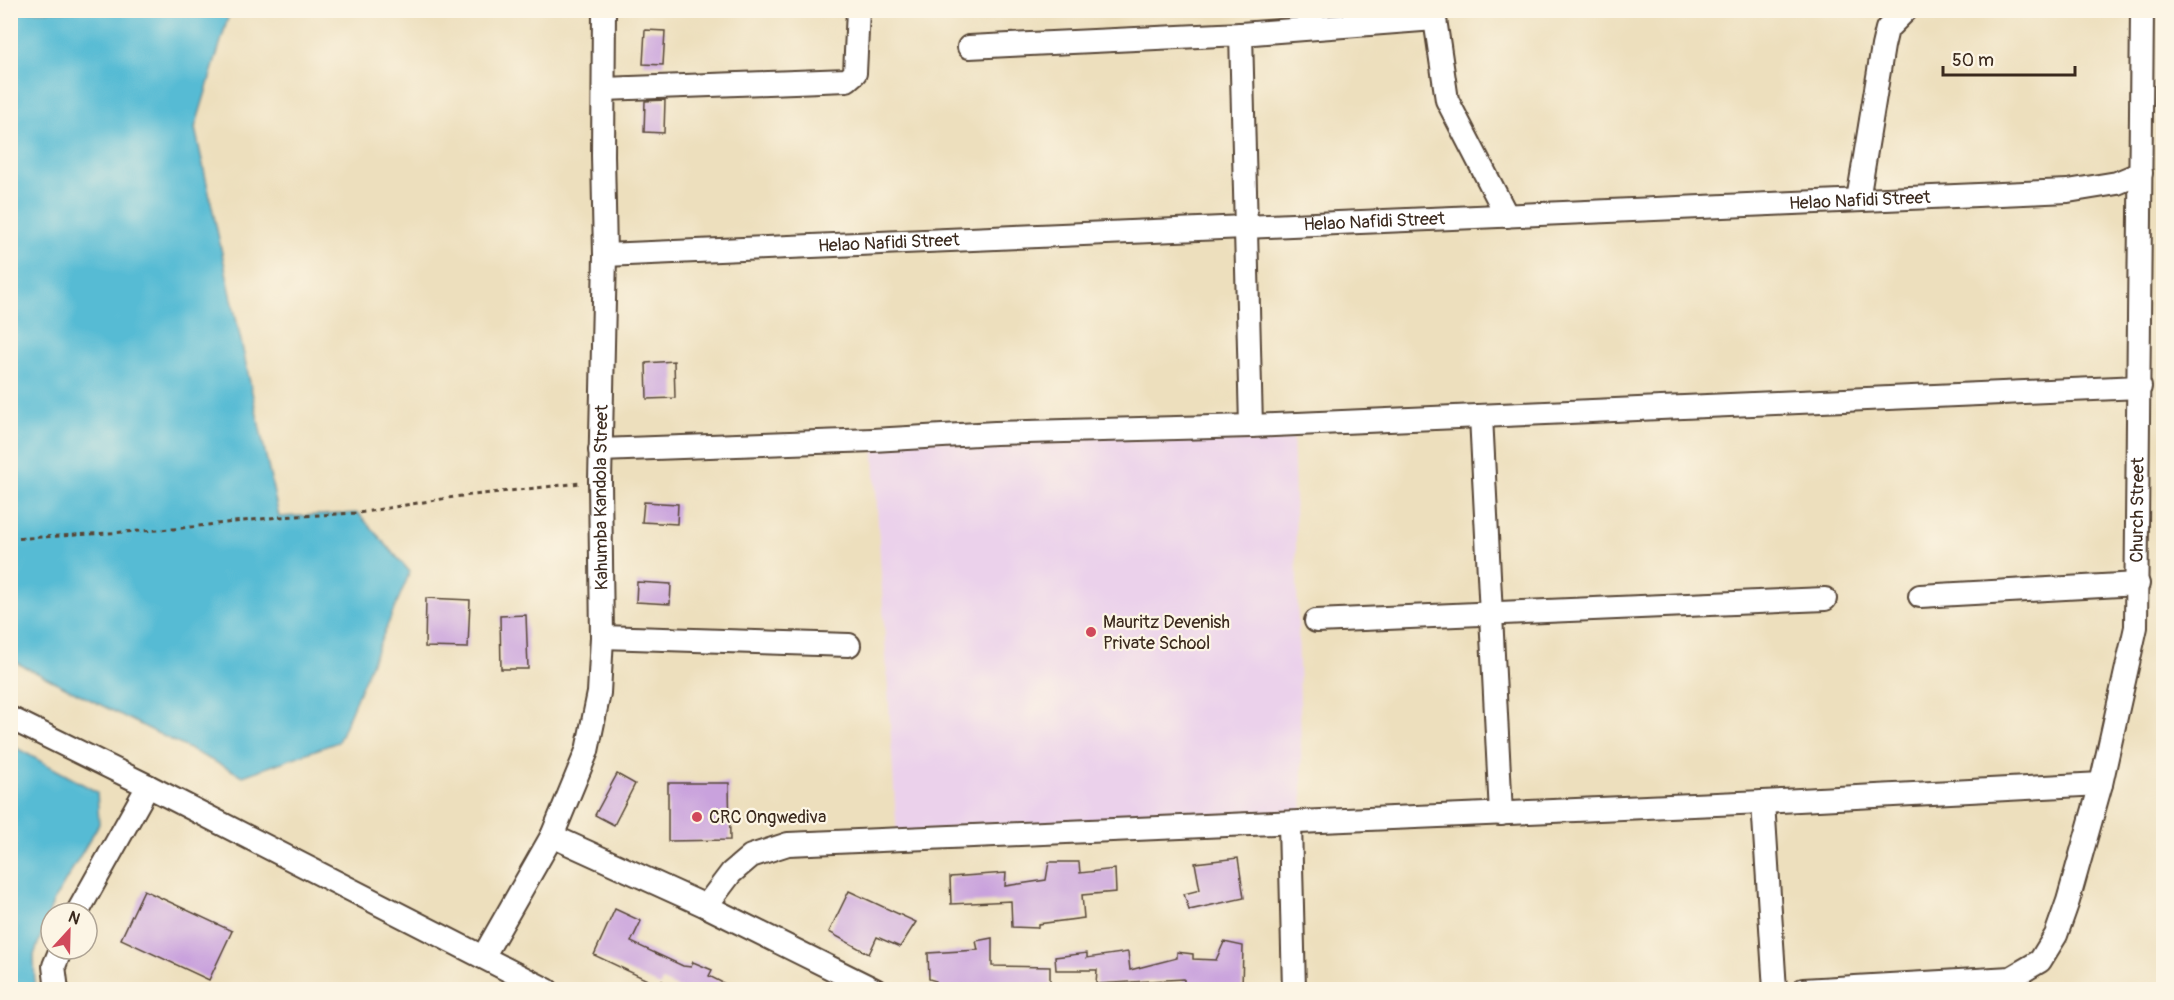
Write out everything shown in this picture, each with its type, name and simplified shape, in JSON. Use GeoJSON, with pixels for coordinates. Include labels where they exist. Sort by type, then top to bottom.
{"type":"FeatureCollection","features":[{"type":"Feature","properties":{"kind":"street","name":"Kahumba Kandola Street"},"geometry":{"type":"LineString","coordinates":[[483,957],[552,836],[587,751],[599,693],[602,638],[600,450],[604,255],[604,10]]}},
{"type":"Feature","properties":{"kind":"street"},"geometry":{"type":"LineString","coordinates":[[604,89],[847,80],[855,73],[858,10]]}},
{"type":"Feature","properties":{"kind":"street"},"geometry":{"type":"LineString","coordinates":[[1858,200],[1882,46],[1887,29],[1906,10]]}},
{"type":"Feature","properties":{"kind":"street","name":"Church Street"},"geometry":{"type":"LineString","coordinates":[[1803,990],[2011,978],[2040,961],[2056,935],[2068,901],[2101,784],[2136,627],[2142,10]]}},
{"type":"Feature","properties":{"kind":"street"},"geometry":{"type":"LineString","coordinates":[[969,47],[1241,34],[1435,15],[1447,100],[1507,216]]}},
{"type":"Feature","properties":{"kind":"street"},"geometry":{"type":"LineString","coordinates":[[1241,34],[1251,426]]}},
{"type":"Feature","properties":{"kind":"street","name":"Helao Nafidi Street"},"geometry":{"type":"LineString","coordinates":[[604,255],[2068,191],[2117,183],[2141,173]]}},
{"type":"Feature","properties":{"kind":"street"},"geometry":{"type":"LineString","coordinates":[[600,450],[1251,426],[2140,387]]}},
{"type":"Feature","properties":{"kind":"street"},"geometry":{"type":"LineString","coordinates":[[1480,416],[1501,813]]}},
{"type":"Feature","properties":{"kind":"street"},"geometry":{"type":"LineString","coordinates":[[1920,596],[2138,584]]}},
{"type":"Feature","properties":{"kind":"street"},"geometry":{"type":"LineString","coordinates":[[1316,621],[1825,599]]}},
{"type":"Feature","properties":{"kind":"street"},"geometry":{"type":"LineString","coordinates":[[602,638],[849,645]]}},
{"type":"Feature","properties":{"kind":"street"},"geometry":{"type":"LineString","coordinates":[[10,718],[548,990]]}},
{"type":"Feature","properties":{"kind":"street"},"geometry":{"type":"LineString","coordinates":[[706,906],[731,873],[751,856],[788,844],[1290,824],[2101,784]]}},
{"type":"Feature","properties":{"kind":"street"},"geometry":{"type":"LineString","coordinates":[[84,901],[148,786]]}},
{"type":"Feature","properties":{"kind":"street"},"geometry":{"type":"LineString","coordinates":[[1763,802],[1775,990]]}},
{"type":"Feature","properties":{"kind":"street"},"geometry":{"type":"LineString","coordinates":[[1290,824],[1294,990]]}},
{"type":"Feature","properties":{"kind":"street"},"geometry":{"type":"LineString","coordinates":[[552,836],[706,906],[875,990]]}},
{"type":"Feature","properties":{"kind":"street"},"geometry":{"type":"LineString","coordinates":[[56,961],[54,966],[57,990]]}},
{"type":"Feature","properties":{"kind":"path"},"geometry":{"type":"LineString","coordinates":[[10,539],[173,529],[279,517],[358,513],[454,497],[600,481]]}},
{"type":"Feature","properties":{"kind":"shaded area","name":"Mauritz Devenish Private School"},"geometry":{"type":"Polygon","coordinates":[[[1293,424],[1303,823],[897,839],[873,440],[1293,424]]]}},
{"type":"Feature","properties":{"kind":"water"},"geometry":{"type":"Polygon","coordinates":[[[10,11],[230,11],[195,128],[279,517],[358,513],[410,572],[338,742],[243,776],[11,660],[10,11]]]}},
{"type":"Feature","properties":{"kind":"water"},"geometry":{"type":"Polygon","coordinates":[[[11,745],[97,792],[99,824],[54,901],[39,901],[39,941],[34,955],[35,989],[11,989],[11,745]]]}},
{"type":"Feature","properties":{"kind":"building"},"geometry":{"type":"Polygon","coordinates":[[[645,30],[665,31],[663,65],[643,64],[645,30]]]}},
{"type":"Feature","properties":{"kind":"building"},"geometry":{"type":"Polygon","coordinates":[[[665,100],[664,133],[644,132],[645,101],[665,100]]]}},
{"type":"Feature","properties":{"kind":"building"},"geometry":{"type":"Polygon","coordinates":[[[674,361],[675,398],[647,399],[646,363],[674,361]]]}},
{"type":"Feature","properties":{"kind":"building"},"geometry":{"type":"Polygon","coordinates":[[[644,502],[678,504],[677,524],[642,522],[644,502]]]}},
{"type":"Feature","properties":{"kind":"building"},"geometry":{"type":"Polygon","coordinates":[[[637,582],[671,584],[670,604],[636,602],[637,582]]]}},
{"type":"Feature","properties":{"kind":"building"},"geometry":{"type":"Polygon","coordinates":[[[426,598],[470,600],[468,648],[425,647],[426,598]]]}},
{"type":"Feature","properties":{"kind":"building"},"geometry":{"type":"Polygon","coordinates":[[[526,615],[528,669],[501,669],[500,616],[526,615]]]}},
{"type":"Feature","properties":{"kind":"building"},"geometry":{"type":"Polygon","coordinates":[[[617,774],[635,784],[614,825],[595,815],[617,774]]]}},
{"type":"Feature","properties":{"kind":"building"},"geometry":{"type":"Polygon","coordinates":[[[668,783],[729,783],[730,840],[668,841],[668,783]]]}},
{"type":"Feature","properties":{"kind":"building"},"geometry":{"type":"Polygon","coordinates":[[[1238,858],[1244,898],[1189,910],[1184,894],[1200,890],[1195,863],[1238,858]]]}},
{"type":"Feature","properties":{"kind":"building"},"geometry":{"type":"Polygon","coordinates":[[[1049,862],[1079,862],[1080,873],[1115,869],[1116,892],[1082,895],[1084,918],[1038,924],[1038,928],[1012,927],[1011,901],[951,904],[950,877],[1006,873],[1005,886],[1046,880],[1049,862]]]}},
{"type":"Feature","properties":{"kind":"building"},"geometry":{"type":"Polygon","coordinates":[[[144,890],[232,931],[209,980],[121,939],[144,890]]]}},
{"type":"Feature","properties":{"kind":"building"},"geometry":{"type":"Polygon","coordinates":[[[849,891],[916,922],[900,947],[877,937],[869,954],[829,932],[849,891]]]}},
{"type":"Feature","properties":{"kind":"building"},"geometry":{"type":"Polygon","coordinates":[[[615,909],[641,921],[631,942],[683,966],[691,967],[693,962],[712,970],[709,976],[737,990],[683,990],[662,981],[660,986],[594,955],[615,909]]]}},
{"type":"Feature","properties":{"kind":"building"},"geometry":{"type":"Polygon","coordinates":[[[992,938],[992,966],[1050,967],[1050,987],[1030,986],[1031,990],[937,990],[936,981],[929,979],[928,953],[978,950],[976,941],[992,938]]]}},
{"type":"Feature","properties":{"kind":"building"},"geometry":{"type":"Polygon","coordinates":[[[1224,942],[1243,946],[1242,989],[1184,989],[1184,979],[1096,984],[1097,970],[1056,970],[1055,957],[1087,953],[1087,958],[1128,952],[1130,970],[1177,958],[1177,952],[1193,954],[1193,959],[1216,960],[1224,942]]]}},
{"type":"Feature","properties":{"kind":"place","name":"Mauritz Devenish Private School"},"geometry":{"type":"Point","coordinates":[1091,632]}},
{"type":"Feature","properties":{"kind":"place","name":"CRC Ongwediva"},"geometry":{"type":"Point","coordinates":[697,817]}}]}
